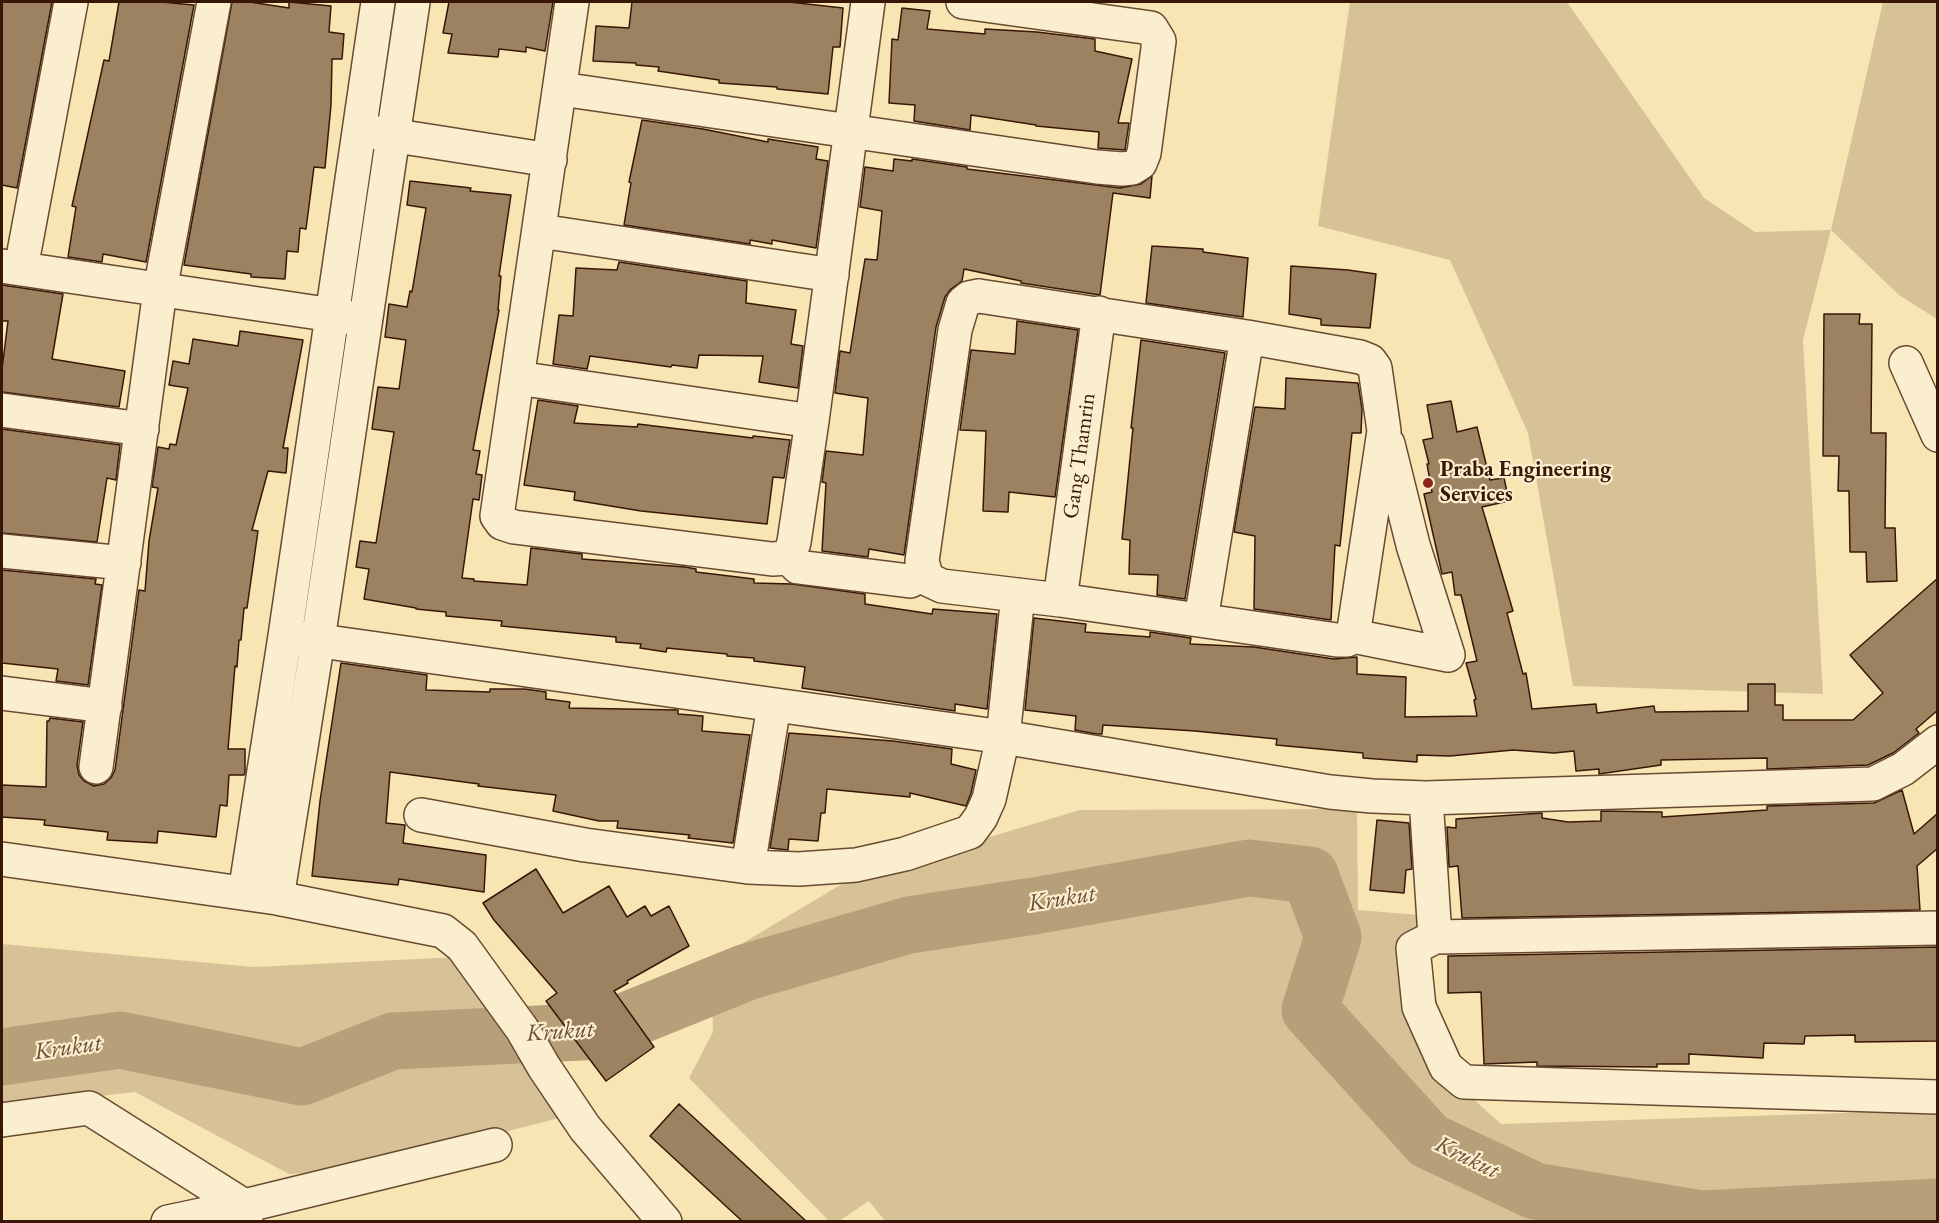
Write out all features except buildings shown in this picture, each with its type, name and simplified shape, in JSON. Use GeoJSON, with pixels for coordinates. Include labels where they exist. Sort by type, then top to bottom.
{"type":"FeatureCollection","features":[{"type":"Feature","properties":{"kind":"street"},"geometry":{"type":"LineString","coordinates":[[70,2],[11,267],[365,320]]}},
{"type":"Feature","properties":{"kind":"street"},"geometry":{"type":"LineString","coordinates":[[96,768],[160,290],[214,2]]}},
{"type":"Feature","properties":{"kind":"street"},"geometry":{"type":"LineString","coordinates":[[245,893],[378,2]]}},
{"type":"Feature","properties":{"kind":"street"},"geometry":{"type":"LineString","coordinates":[[277,898],[318,640],[413,2]]}},
{"type":"Feature","properties":{"kind":"street"},"geometry":{"type":"LineString","coordinates":[[572,2],[497,516],[502,523],[514,526],[772,559],[789,558],[798,567],[910,581],[925,573]]}},
{"type":"Feature","properties":{"kind":"street"},"geometry":{"type":"LineString","coordinates":[[789,558],[794,542],[812,421],[868,2]]}},
{"type":"Feature","properties":{"kind":"street"},"geometry":{"type":"LineString","coordinates":[[561,89],[1097,167],[1122,169],[1132,168],[1140,163],[1144,153],[1159,40],[1151,28],[963,2]]}},
{"type":"Feature","properties":{"kind":"street"},"geometry":{"type":"LineString","coordinates":[[360,130],[550,160]]}},
{"type":"Feature","properties":{"kind":"street"},"geometry":{"type":"LineString","coordinates":[[540,231],[831,275]]}},
{"type":"Feature","properties":{"kind":"street"},"geometry":{"type":"LineString","coordinates":[[979,296],[1099,313],[1360,357],[1370,361],[1375,368],[1384,431],[1413,545],[1448,655],[1353,636],[1347,640],[1336,640],[1060,600],[942,586],[927,579],[922,561],[955,330],[963,303],[969,298],[979,296]]}},
{"type":"Feature","properties":{"kind":"street","name":"Gang Thamrin"},"geometry":{"type":"LineString","coordinates":[[1060,600],[1099,313]]}},
{"type":"Feature","properties":{"kind":"street"},"geometry":{"type":"LineString","coordinates":[[1201,620],[1247,337]]}},
{"type":"Feature","properties":{"kind":"street"},"geometry":{"type":"LineString","coordinates":[[1906,363],[1938,435]]}},
{"type":"Feature","properties":{"kind":"street"},"geometry":{"type":"LineString","coordinates":[[518,378],[812,421]]}},
{"type":"Feature","properties":{"kind":"street"},"geometry":{"type":"LineString","coordinates":[[2,410],[142,429]]}},
{"type":"Feature","properties":{"kind":"street"},"geometry":{"type":"LineString","coordinates":[[1353,636],[1384,431]]}},
{"type":"Feature","properties":{"kind":"street"},"geometry":{"type":"LineString","coordinates":[[2,551],[124,563]]}},
{"type":"Feature","properties":{"kind":"street"},"geometry":{"type":"LineString","coordinates":[[421,815],[585,845],[748,867],[800,869],[856,865],[905,854],[970,832],[989,799],[1003,737],[1018,595]]}},
{"type":"Feature","properties":{"kind":"street"},"geometry":{"type":"LineString","coordinates":[[285,636],[1003,737],[1330,792],[1372,796],[1426,798],[1873,784],[1903,770],[1938,742]]}},
{"type":"Feature","properties":{"kind":"street"},"geometry":{"type":"LineString","coordinates":[[2,693],[105,705]]}},
{"type":"Feature","properties":{"kind":"street"},"geometry":{"type":"LineString","coordinates":[[748,867],[774,705]]}},
{"type":"Feature","properties":{"kind":"street"},"geometry":{"type":"LineString","coordinates":[[1426,798],[1435,937]]}},
{"type":"Feature","properties":{"kind":"street"},"geometry":{"type":"LineString","coordinates":[[2,859],[277,898],[443,931],[462,946],[522,1029],[544,1067],[585,1128],[666,1221]]}},
{"type":"Feature","properties":{"kind":"street"},"geometry":{"type":"LineString","coordinates":[[1938,928],[1435,937],[1413,948],[1419,1007],[1446,1067],[1464,1082],[1938,1098]]}},
{"type":"Feature","properties":{"kind":"street"},"geometry":{"type":"LineString","coordinates":[[2,1120],[89,1108],[245,1214]]}},
{"type":"Feature","properties":{"kind":"street"},"geometry":{"type":"LineString","coordinates":[[168,1221],[245,1214],[495,1145]]}},
{"type":"Feature","properties":{"kind":"shaded area"},"geometry":{"type":"Polygon","coordinates":[[[1350,2],[1567,2],[1704,198],[1755,232],[1831,230],[1803,340],[1823,694],[1573,686],[1528,433],[1450,260],[1318,226],[1350,2]]]}},
{"type":"Feature","properties":{"kind":"shaded area"},"geometry":{"type":"Polygon","coordinates":[[[1883,2],[1937,2],[1937,319],[1899,295],[1831,230],[1883,2]]]}},
{"type":"Feature","properties":{"kind":"shaded area"},"geometry":{"type":"Polygon","coordinates":[[[1357,809],[1358,910],[1419,915],[1441,1070],[1501,1124],[1937,1110],[1937,1221],[886,1222],[869,1201],[839,1221],[829,1221],[689,1078],[713,1032],[711,962],[852,878],[1080,810],[1357,809]]]}},
{"type":"Feature","properties":{"kind":"shaded area"},"geometry":{"type":"Polygon","coordinates":[[[2,944],[254,967],[458,957],[567,1116],[352,1171],[289,1174],[135,1092],[2,1107],[2,944]]]}},
{"type":"Feature","properties":{"kind":"waterway","name":"Krukut"},"geometry":{"type":"LineString","coordinates":[[2,1057],[120,1040],[302,1077],[393,1041],[601,1031],[747,972],[909,925],[1034,906],[1249,868],[1310,875],[1333,937],[1310,1010],[1429,1141],[1535,1191],[1702,1219],[1938,1207]]}},
{"type":"Feature","properties":{"kind":"place","name":"Praba Engineering Services"},"geometry":{"type":"Point","coordinates":[1428,483]}}]}
